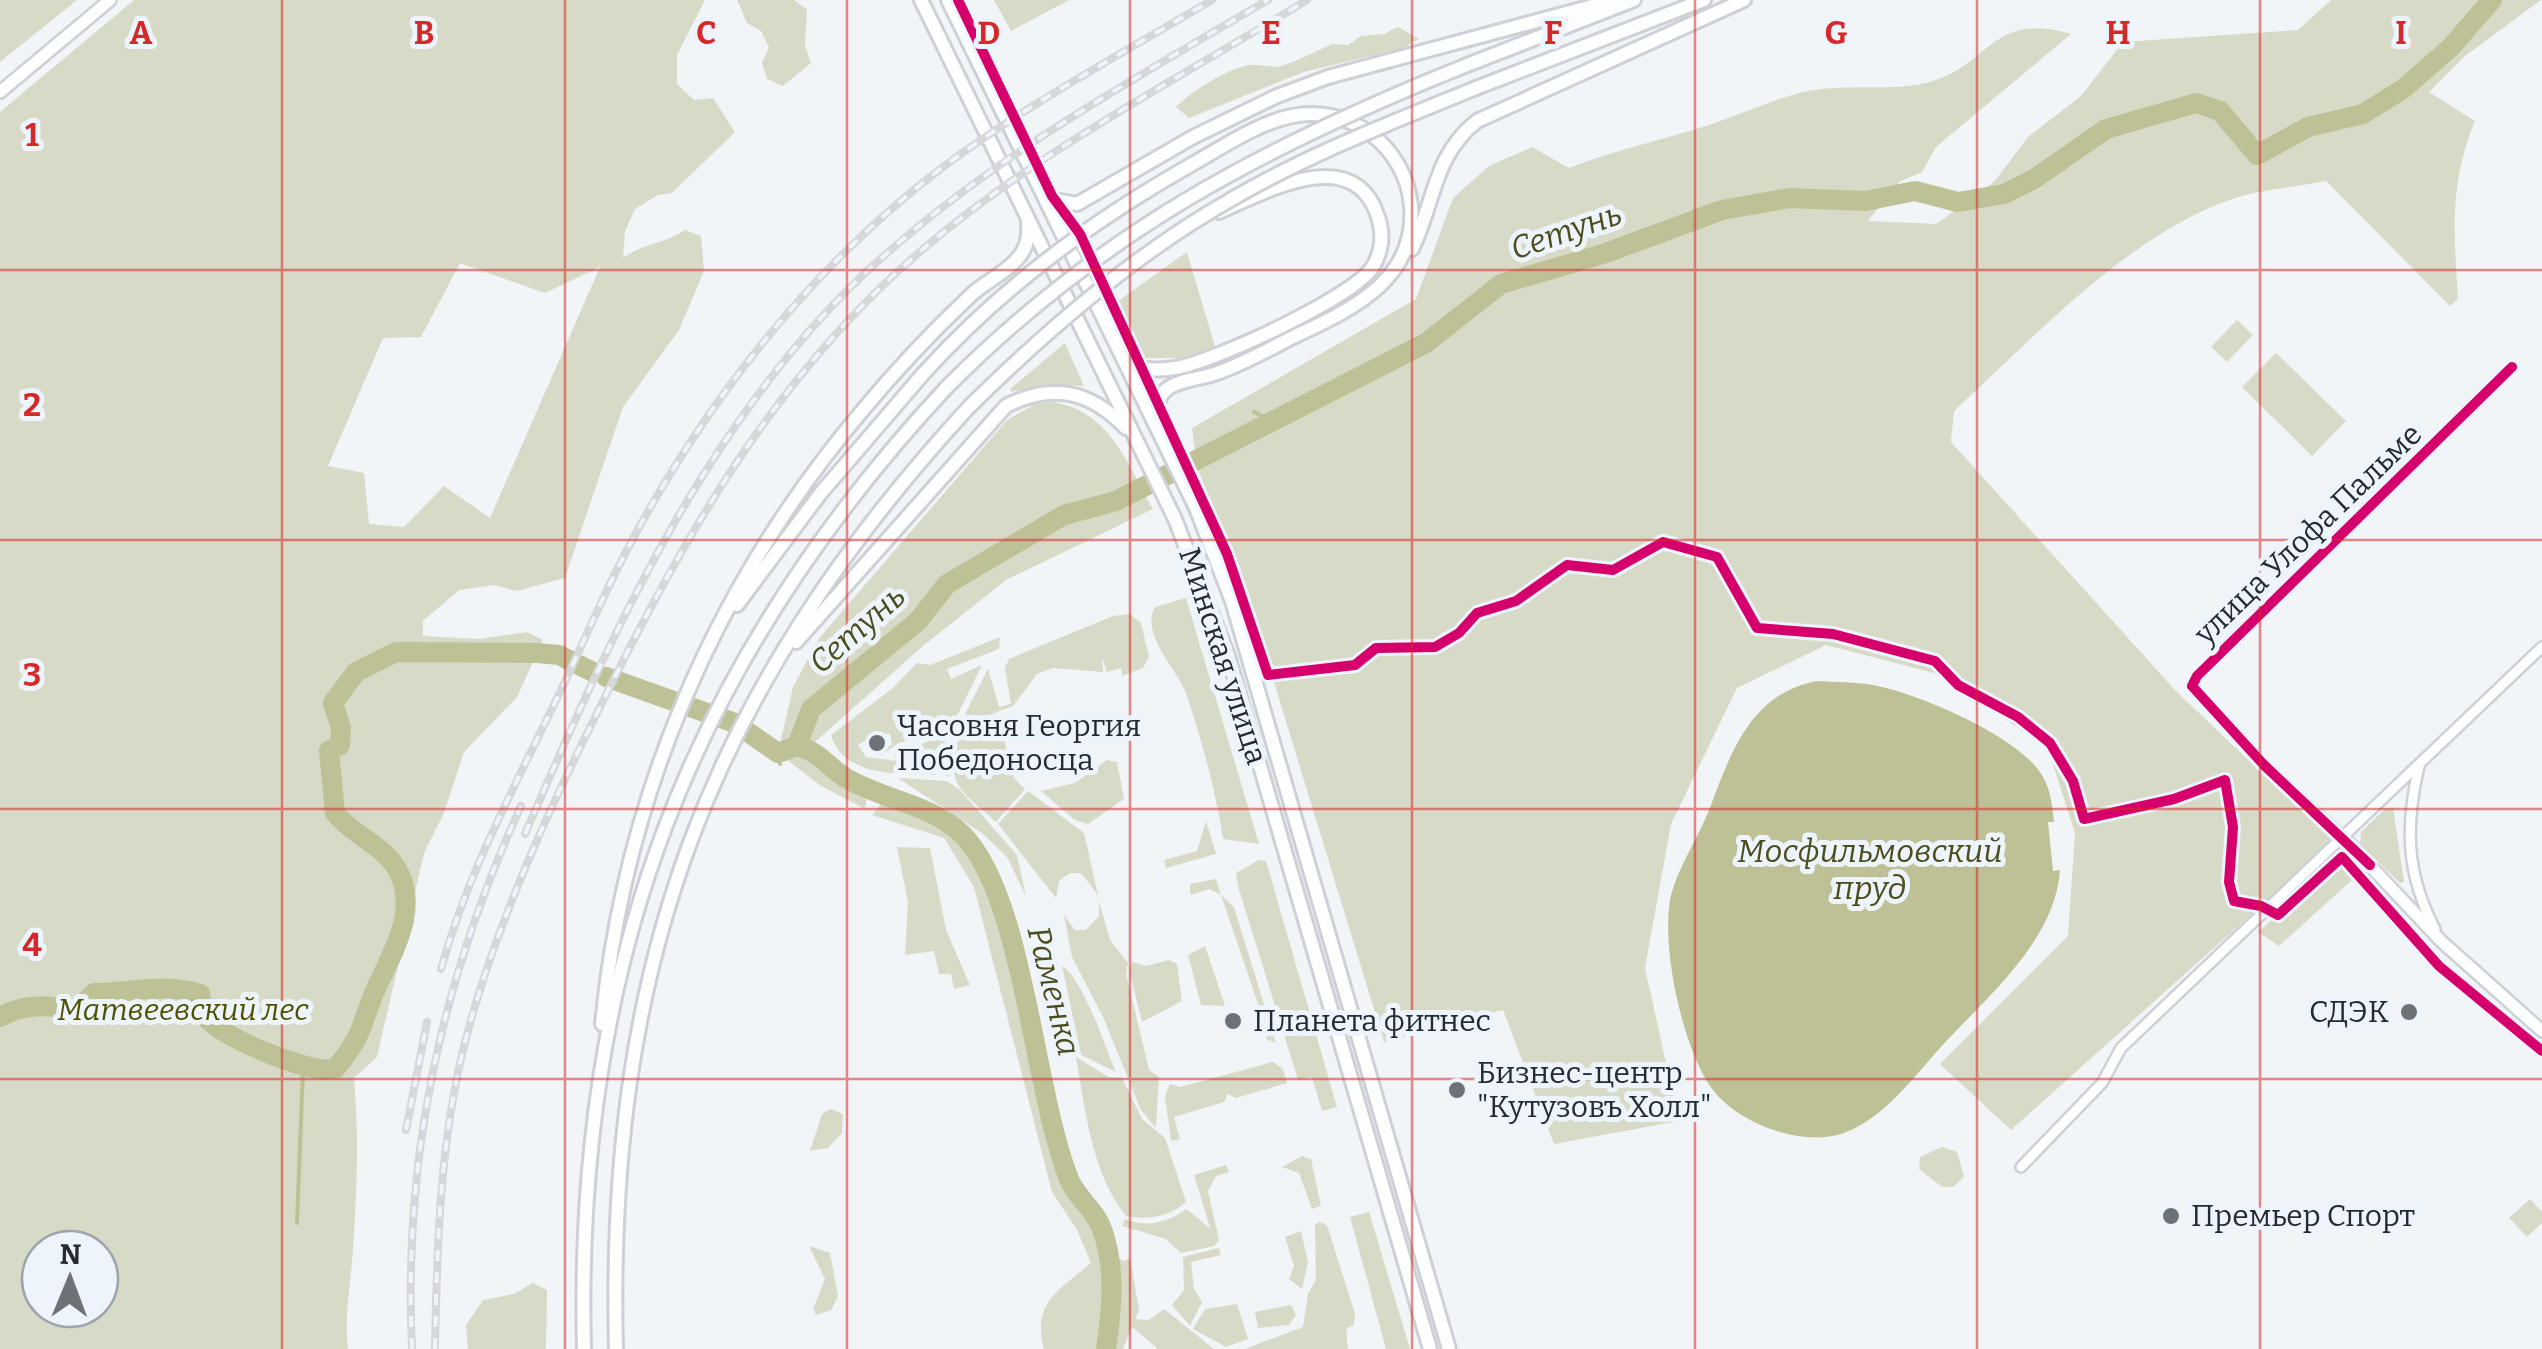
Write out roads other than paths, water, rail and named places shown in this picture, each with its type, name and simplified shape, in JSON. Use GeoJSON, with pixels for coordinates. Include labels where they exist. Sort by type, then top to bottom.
{"type":"FeatureCollection","features":[{"type":"Feature","properties":{"kind":"main road","name":"Минская улица"},"geometry":{"type":"LineString","coordinates":[[921,0],[1175,518],[1228,656],[1430,1349]]}},
{"type":"Feature","properties":{"kind":"main road","name":"Минская улица"},"geometry":{"type":"LineString","coordinates":[[948,0],[1196,508],[1248,648],[1450,1349]]}},
{"type":"Feature","properties":{"kind":"main road"},"geometry":{"type":"LineString","coordinates":[[1040,189],[1049,199],[1077,204],[1193,137],[1277,96],[1328,78],[1615,0]]}},
{"type":"Feature","properties":{"kind":"main road"},"geometry":{"type":"LineString","coordinates":[[599,1064],[639,906],[697,749],[749,645],[813,546],[947,387],[1023,315],[1165,210],[1313,130],[1634,0]]}},
{"type":"Feature","properties":{"kind":"main road"},"geometry":{"type":"LineString","coordinates":[[616,1349],[616,1192],[630,1066],[661,924],[722,764],[748,712],[770,670],[845,557],[969,408],[1080,306],[1192,224],[1282,172],[1476,88],[1704,0]]}},
{"type":"Feature","properties":{"kind":"main road"},"geometry":{"type":"LineString","coordinates":[[1158,431],[1158,403],[1166,390],[1218,373],[1274,347],[1358,305],[1386,282],[1416,241],[1446,154],[1476,121],[1744,0]]}},
{"type":"Feature","properties":{"kind":"main road"},"geometry":{"type":"LineString","coordinates":[[714,635],[820,494],[983,311],[1036,265],[1121,206],[1229,143],[1279,119],[1306,114],[1346,120],[1380,141],[1404,174],[1411,214],[1403,255],[1386,282]]}},
{"type":"Feature","properties":{"kind":"main road"},"geometry":{"type":"LineString","coordinates":[[1119,354],[1141,368],[1194,364],[1322,304],[1362,280],[1379,254],[1381,232],[1376,212],[1349,182],[1319,176],[1295,180],[1192,224]]}},
{"type":"Feature","properties":{"kind":"main road"},"geometry":{"type":"LineString","coordinates":[[584,1349],[586,1196],[618,910],[668,736],[714,635],[763,542],[833,446],[937,330],[1022,253],[1028,238],[1026,214]]}},
{"type":"Feature","properties":{"kind":"main road"},"geometry":{"type":"LineString","coordinates":[[770,670],[1006,406],[1039,392],[1072,392],[1114,415],[1137,440]]}},
{"type":"Feature","properties":{"kind":"street"},"geometry":{"type":"LineString","coordinates":[[0,92],[110,0]]}},
{"type":"Feature","properties":{"kind":"street","name":"улица Улофа Пальме"},"geometry":{"type":"LineString","coordinates":[[2512,368],[2199,674],[2192,686],[2264,764],[2345,839],[2440,941],[2542,1032]]}},
{"type":"Feature","properties":{"kind":"street"},"geometry":{"type":"LineString","coordinates":[[2021,1167],[2102,1082],[2122,1048],[2542,647]]}},
{"type":"Feature","properties":{"kind":"street"},"geometry":{"type":"LineString","coordinates":[[2420,763],[2409,807],[2409,858],[2425,911],[2440,941]]}},
{"type":"Feature","properties":{"kind":"water","name":"Мосфильмовский пруд"},"geometry":{"type":"Polygon","coordinates":[[[1818,681],[1873,685],[1915,697],[1967,719],[2014,747],[2031,762],[2048,788],[2054,822],[2048,822],[2053,871],[2060,870],[2046,921],[2032,945],[1908,1084],[1859,1126],[1827,1137],[1809,1137],[1752,1121],[1710,1086],[1682,1020],[1671,966],[1668,916],[1679,872],[1748,726],[1777,697],[1818,681]]]}},
{"type":"Feature","properties":{"kind":"waterway","name":"Сетунь"},"geometry":{"type":"LineString","coordinates":[[606,677],[735,723],[778,753],[797,746],[811,709],[918,621],[947,584],[1064,515],[1116,501],[1426,343],[1501,284],[1606,253],[1722,210],[1790,198],[1865,201],[1915,191],[1958,202],[2004,194],[2034,179],[2106,129],[2196,103],[2220,111],[2257,155],[2308,127],[2363,114],[2403,89],[2450,48],[2492,0]]}},
{"type":"Feature","properties":{"kind":"waterway"},"geometry":{"type":"LineString","coordinates":[[1254,412],[1270,420]]}},
{"type":"Feature","properties":{"kind":"waterway","name":"Сетунь"},"geometry":{"type":"LineString","coordinates":[[0,1017],[37,1007],[76,1011],[94,993],[161,988],[187,991],[200,994],[206,1017],[229,1035],[309,1067],[336,1068],[356,1040],[395,949],[406,901],[404,885],[390,860],[335,813],[329,751],[340,745],[341,728],[333,703],[356,672],[396,652],[559,655],[593,672]]}},
{"type":"Feature","properties":{"kind":"waterway","name":"Раменка"},"geometry":{"type":"LineString","coordinates":[[797,746],[860,785],[950,824],[983,863],[1014,947],[1046,1096],[1069,1179],[1099,1222],[1106,1244],[1112,1289],[1106,1349]]}},
{"type":"Feature","properties":{"kind":"waterway"},"geometry":{"type":"LineString","coordinates":[[778,753],[780,764]]}},
{"type":"Feature","properties":{"kind":"waterway"},"geometry":{"type":"LineString","coordinates":[[297,1223],[303,1069]]}},
{"type":"Feature","properties":{"kind":"railway"},"geometry":{"type":"LineString","coordinates":[[441,969],[494,828],[619,566],[691,441],[765,340],[849,248],[943,167],[1041,101],[1212,0]]}},
{"type":"Feature","properties":{"kind":"railway"},"geometry":{"type":"LineString","coordinates":[[525,834],[591,685],[666,537],[755,398],[806,334],[863,275],[957,196],[1058,126],[1268,0]]}},
{"type":"Feature","properties":{"kind":"railway"},"geometry":{"type":"LineString","coordinates":[[435,1349],[439,1225],[453,1101],[471,1020],[496,941],[527,864],[629,649],[736,464],[821,351],[922,250],[1061,148],[1307,0]]}},
{"type":"Feature","properties":{"kind":"railway"},"geometry":{"type":"LineString","coordinates":[[412,1349],[414,1208],[433,1071],[469,937],[521,806]]}},
{"type":"Feature","properties":{"kind":"railway"},"geometry":{"type":"LineString","coordinates":[[406,1130],[427,1022]]}},
{"type":"Feature","properties":{"kind":"place","name":"Часовня Георгия Победоносца"},"geometry":{"type":"Point","coordinates":[877,743]}},
{"type":"Feature","properties":{"kind":"place","name":"СДЭК"},"geometry":{"type":"Point","coordinates":[2409,1012]}},
{"type":"Feature","properties":{"kind":"place","name":"Планета фитнес"},"geometry":{"type":"Point","coordinates":[1233,1021]}},
{"type":"Feature","properties":{"kind":"place","name":"Бизнес-центр \"Кутузовъ Холл\""},"geometry":{"type":"Point","coordinates":[1457,1090]}},
{"type":"Feature","properties":{"kind":"place","name":"Премьер Спорт"},"geometry":{"type":"Point","coordinates":[2171,1216]}},
{"type":"Feature","properties":{"kind":"park label","name":"Матвеевский лес"},"geometry":{"type":"Point","coordinates":[183,1010]}}]}
